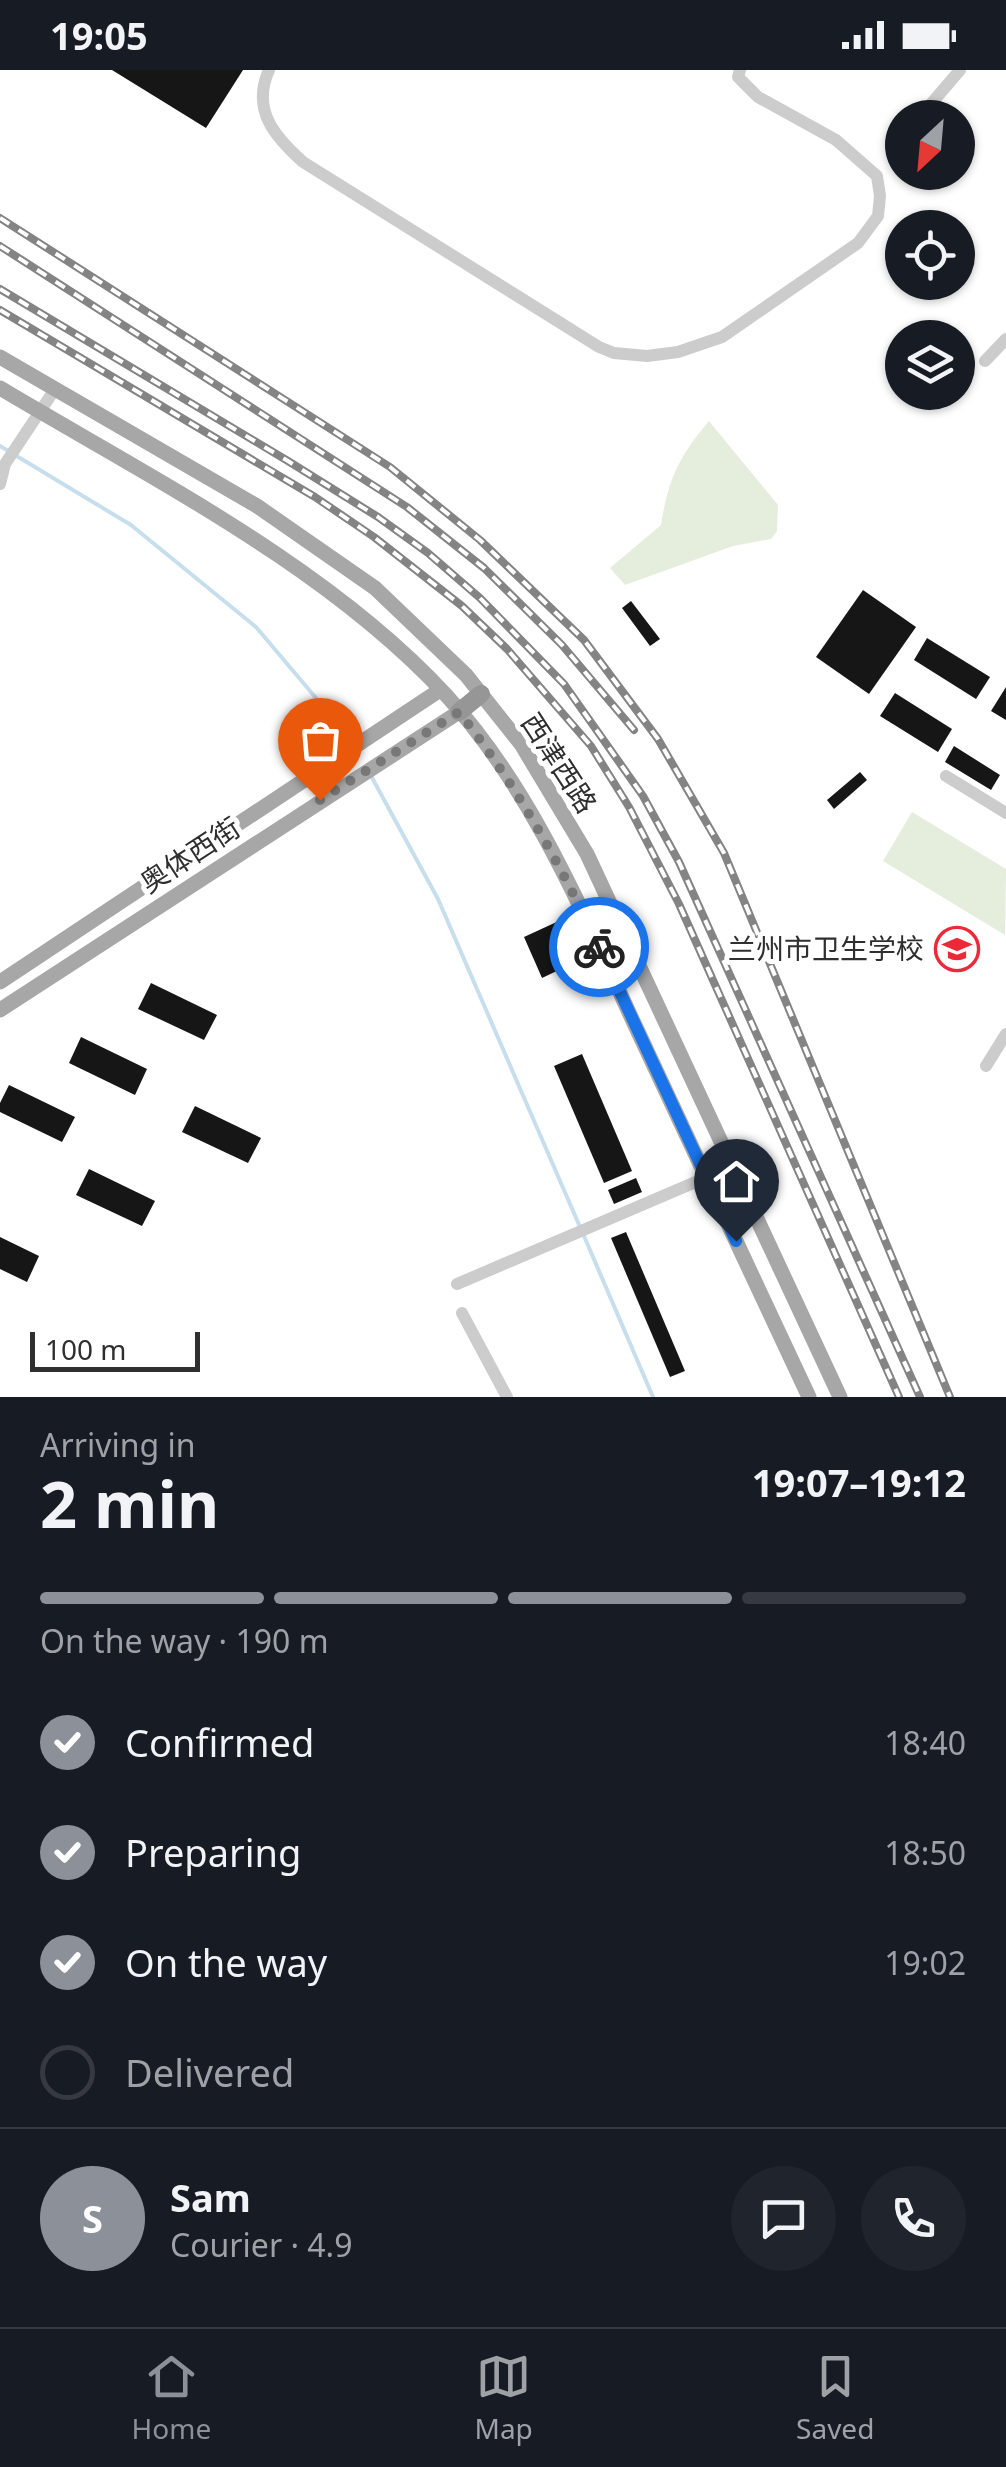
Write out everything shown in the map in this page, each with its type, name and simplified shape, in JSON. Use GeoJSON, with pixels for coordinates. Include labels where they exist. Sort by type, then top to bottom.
{"type":"FeatureCollection","features":[{"type":"Feature","properties":{"kind":"highway"},"geometry":{"type":"LineString","coordinates":[[459,712],[481,694]]}},
{"type":"Feature","properties":{"kind":"main road","name":"西津西路"},"geometry":{"type":"LineString","coordinates":[[0,358],[257,506],[375,588],[466,675],[521,744],[587,854],[840,1397]]}},
{"type":"Feature","properties":{"kind":"main road","name":"西津西路"},"geometry":{"type":"LineString","coordinates":[[0,388],[268,550],[356,612],[459,712],[499,762],[562,868],[809,1397]]}},
{"type":"Feature","properties":{"kind":"main road","name":"奥体西街"},"geometry":{"type":"LineString","coordinates":[[0,982],[440,690]]}},
{"type":"Feature","properties":{"kind":"main road","name":"奥体西街"},"geometry":{"type":"LineString","coordinates":[[0,1010],[459,712]]}},
{"type":"Feature","properties":{"kind":"street"},"geometry":{"type":"LineString","coordinates":[[270,70],[264,113],[276,137],[303,162],[599,347],[614,353],[647,356],[678,352],[722,336],[858,243],[878,216],[877,176],[836,140],[758,97],[738,77],[740,70]]}},
{"type":"Feature","properties":{"kind":"street"},"geometry":{"type":"LineString","coordinates":[[934,100],[960,70]]}},
{"type":"Feature","properties":{"kind":"street"},"geometry":{"type":"LineString","coordinates":[[985,361],[1006,339]]}},
{"type":"Feature","properties":{"kind":"street"},"geometry":{"type":"LineString","coordinates":[[0,484],[5,464],[55,389]]}},
{"type":"Feature","properties":{"kind":"street"},"geometry":{"type":"LineString","coordinates":[[946,776],[1006,813]]}},
{"type":"Feature","properties":{"kind":"street"},"geometry":{"type":"LineString","coordinates":[[986,1066],[1006,1034]]}},
{"type":"Feature","properties":{"kind":"street"},"geometry":{"type":"LineString","coordinates":[[457,1284],[733,1166]]}},
{"type":"Feature","properties":{"kind":"street"},"geometry":{"type":"LineString","coordinates":[[462,1313],[506,1397]]}},
{"type":"Feature","properties":{"kind":"green space"},"geometry":{"type":"Polygon","coordinates":[[[709,421],[778,505],[777,531],[771,539],[733,546],[625,585],[610,568],[661,525],[676,469],[709,421]]]}},
{"type":"Feature","properties":{"kind":"green space"},"geometry":{"type":"Polygon","coordinates":[[[912,812],[1006,869],[1005,935],[883,861],[912,812]]]}},
{"type":"Feature","properties":{"kind":"building"},"geometry":{"type":"Polygon","coordinates":[[[112,70],[243,70],[206,128],[112,70]]]}},
{"type":"Feature","properties":{"kind":"building"},"geometry":{"type":"Polygon","coordinates":[[[863,590],[916,627],[869,694],[816,657],[863,590]]]}},
{"type":"Feature","properties":{"kind":"building"},"geometry":{"type":"Polygon","coordinates":[[[631,601],[660,639],[650,646],[622,608],[631,601]]]}},
{"type":"Feature","properties":{"kind":"building"},"geometry":{"type":"Polygon","coordinates":[[[927,638],[990,677],[976,699],[914,660],[927,638]]]}},
{"type":"Feature","properties":{"kind":"building"},"geometry":{"type":"Polygon","coordinates":[[[1006,687],[1006,720],[991,711],[1006,687]]]}},
{"type":"Feature","properties":{"kind":"building"},"geometry":{"type":"Polygon","coordinates":[[[895,693],[952,729],[938,752],[880,716],[895,693]]]}},
{"type":"Feature","properties":{"kind":"building"},"geometry":{"type":"Polygon","coordinates":[[[954,746],[1000,775],[991,790],[945,762],[954,746]]]}},
{"type":"Feature","properties":{"kind":"building"},"geometry":{"type":"Polygon","coordinates":[[[860,772],[867,780],[834,809],[827,800],[860,772]]]}},
{"type":"Feature","properties":{"kind":"building"},"geometry":{"type":"Polygon","coordinates":[[[561,920],[580,960],[542,978],[524,937],[561,920]]]}},
{"type":"Feature","properties":{"kind":"building"},"geometry":{"type":"Polygon","coordinates":[[[151,983],[217,1015],[204,1040],[138,1009],[151,983]]]}},
{"type":"Feature","properties":{"kind":"building"},"geometry":{"type":"Polygon","coordinates":[[[81,1037],[147,1069],[135,1095],[69,1063],[81,1037]]]}},
{"type":"Feature","properties":{"kind":"building"},"geometry":{"type":"Polygon","coordinates":[[[582,1054],[632,1171],[604,1183],[554,1066],[582,1054]]]}},
{"type":"Feature","properties":{"kind":"building"},"geometry":{"type":"Polygon","coordinates":[[[9,1085],[75,1117],[62,1142],[0,1112],[9,1085]]]}},
{"type":"Feature","properties":{"kind":"building"},"geometry":{"type":"Polygon","coordinates":[[[195,1106],[261,1138],[248,1163],[182,1132],[195,1106]]]}},
{"type":"Feature","properties":{"kind":"building"},"geometry":{"type":"Polygon","coordinates":[[[89,1169],[155,1201],[142,1226],[76,1195],[89,1169]]]}},
{"type":"Feature","properties":{"kind":"building"},"geometry":{"type":"Polygon","coordinates":[[[636,1178],[642,1192],[614,1204],[608,1190],[636,1178]]]}},
{"type":"Feature","properties":{"kind":"building"},"geometry":{"type":"Polygon","coordinates":[[[626,1232],[685,1371],[670,1377],[611,1238],[626,1232]]]}},
{"type":"Feature","properties":{"kind":"building"},"geometry":{"type":"Polygon","coordinates":[[[0,1237],[39,1256],[27,1282],[0,1269],[0,1237]]]}},
{"type":"Feature","properties":{"kind":"waterway"},"geometry":{"type":"LineString","coordinates":[[0,446],[131,525],[256,627],[354,743]]}},
{"type":"Feature","properties":{"kind":"waterway"},"geometry":{"type":"LineString","coordinates":[[370,774],[438,899],[580,1227]]}},
{"type":"Feature","properties":{"kind":"waterway"},"geometry":{"type":"LineString","coordinates":[[584,1236],[653,1397]]}},
{"type":"Feature","properties":{"kind":"railway"},"geometry":{"type":"LineString","coordinates":[[0,218],[390,467],[480,540],[584,640],[658,739],[724,853],[950,1397]]}},
{"type":"Feature","properties":{"kind":"railway"},"geometry":{"type":"LineString","coordinates":[[0,246],[407,507],[484,568],[562,645],[634,730]]}},
{"type":"Feature","properties":{"kind":"railway"},"geometry":{"type":"LineString","coordinates":[[0,289],[378,517],[480,598],[564,684],[643,796],[679,862],[920,1397]]}},
{"type":"Feature","properties":{"kind":"railway"},"geometry":{"type":"LineString","coordinates":[[0,310],[315,497],[374,537],[462,606],[507,649],[591,746],[629,807],[679,904],[899,1397]]}},
{"type":"Feature","properties":{"kind":"way so far"},"geometry":{"type":"LineString","coordinates":[[320,800],[459,712],[499,762],[562,868],[599,947]]}},
{"type":"Feature","properties":{"kind":"place","name":"兰州市卫生学校"},"geometry":{"type":"Point","coordinates":[957,949]}},
{"type":"Feature","properties":{"kind":"route"},"geometry":{"type":"LineString","coordinates":[[599,947],[736,1241]]}}]}
